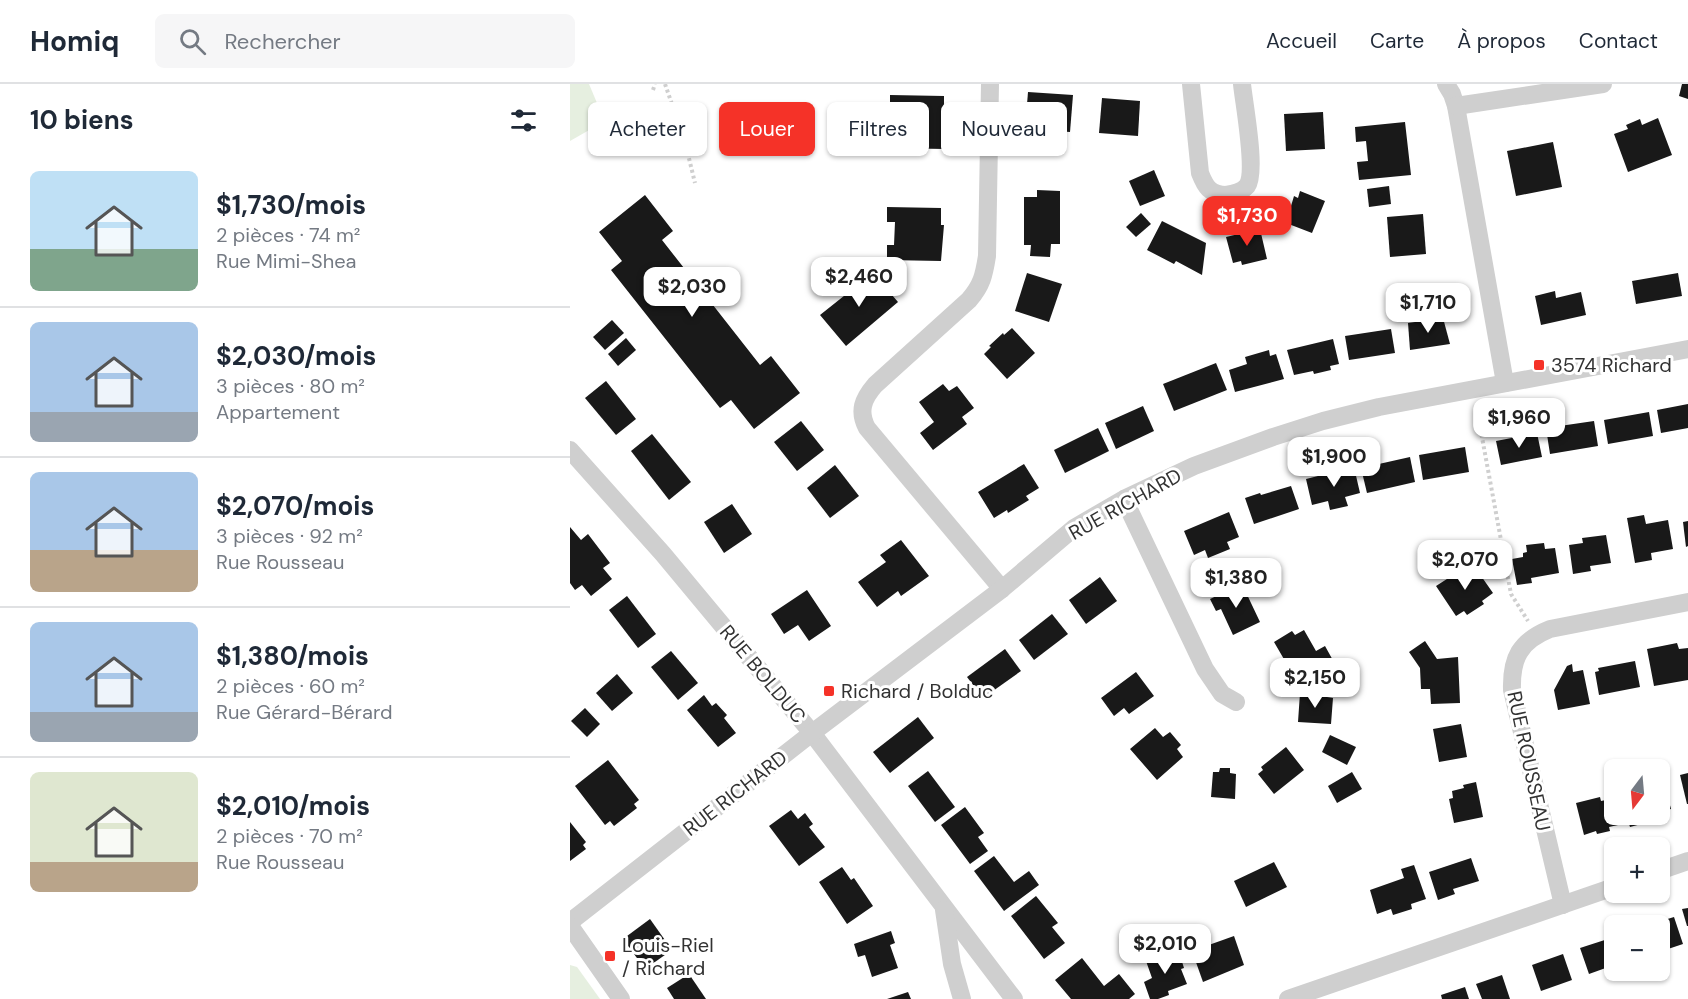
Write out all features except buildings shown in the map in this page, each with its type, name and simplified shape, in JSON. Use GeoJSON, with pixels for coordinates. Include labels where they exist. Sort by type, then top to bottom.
{"type":"FeatureCollection","features":[{"type":"Feature","properties":{"kind":"street"},"geometry":{"type":"LineString","coordinates":[[990,84],[987,256],[980,288],[875,385],[864,400],[861,417],[867,428],[1002,589]]}},
{"type":"Feature","properties":{"kind":"street"},"geometry":{"type":"LineString","coordinates":[[1191,84],[1200,173],[1211,192],[1222,195],[1235,194],[1246,187],[1251,176],[1242,84]]}},
{"type":"Feature","properties":{"kind":"street"},"geometry":{"type":"LineString","coordinates":[[1446,84],[1456,106],[1506,383]]}},
{"type":"Feature","properties":{"kind":"street"},"geometry":{"type":"LineString","coordinates":[[1456,106],[1603,84]]}},
{"type":"Feature","properties":{"kind":"street","name":"RUE RICHARD"},"geometry":{"type":"LineString","coordinates":[[570,924],[812,733],[1002,589],[1074,528],[1124,499],[1194,466],[1273,436],[1378,407],[1688,349]]}},
{"type":"Feature","properties":{"kind":"street","name":"RUE BOLDUC"},"geometry":{"type":"LineString","coordinates":[[570,450],[663,554],[812,733],[1014,999]]}},
{"type":"Feature","properties":{"kind":"street"},"geometry":{"type":"LineString","coordinates":[[1124,499],[1212,682],[1222,694],[1236,702]]}},
{"type":"Feature","properties":{"kind":"street"},"geometry":{"type":"LineString","coordinates":[[1537,634],[1550,629],[1688,602]]}},
{"type":"Feature","properties":{"kind":"street","name":"RUE ROUSSEAU"},"geometry":{"type":"LineString","coordinates":[[1537,634],[1520,650],[1514,661],[1512,690],[1563,905]]}},
{"type":"Feature","properties":{"kind":"street"},"geometry":{"type":"LineString","coordinates":[[1670,867],[1688,861]]}},
{"type":"Feature","properties":{"kind":"street"},"geometry":{"type":"LineString","coordinates":[[1288,999],[1604,891]]}},
{"type":"Feature","properties":{"kind":"street","name":"RUE BOLDUC"},"geometry":{"type":"LineString","coordinates":[[943,908],[952,964],[962,999]]}},
{"type":"Feature","properties":{"kind":"street"},"geometry":{"type":"LineString","coordinates":[[570,924],[621,999]]}},
{"type":"Feature","properties":{"kind":"path"},"geometry":{"type":"LineString","coordinates":[[653,90],[655,84]]}},
{"type":"Feature","properties":{"kind":"path"},"geometry":{"type":"LineString","coordinates":[[665,84],[685,142],[695,183]]}},
{"type":"Feature","properties":{"kind":"path"},"geometry":{"type":"LineString","coordinates":[[1473,390],[1511,594],[1537,634]]}},
{"type":"Feature","properties":{"kind":"green space"},"geometry":{"type":"Polygon","coordinates":[[[570,84],[589,84],[597,102],[588,102],[588,131],[570,141],[570,84]]]}},
{"type":"Feature","properties":{"kind":"green space"},"geometry":{"type":"Polygon","coordinates":[[[570,965],[577,967],[600,999],[570,999],[570,965]]]}},
{"type":"Feature","properties":{"kind":"place","name":"3574 Richard"},"geometry":{"type":"Point","coordinates":[1539,365]}},
{"type":"Feature","properties":{"kind":"place","name":"Richard / Bolduc"},"geometry":{"type":"Point","coordinates":[829,691]}},
{"type":"Feature","properties":{"kind":"place","name":"Louis-Riel / Richard"},"geometry":{"type":"Point","coordinates":[610,956]}}]}
